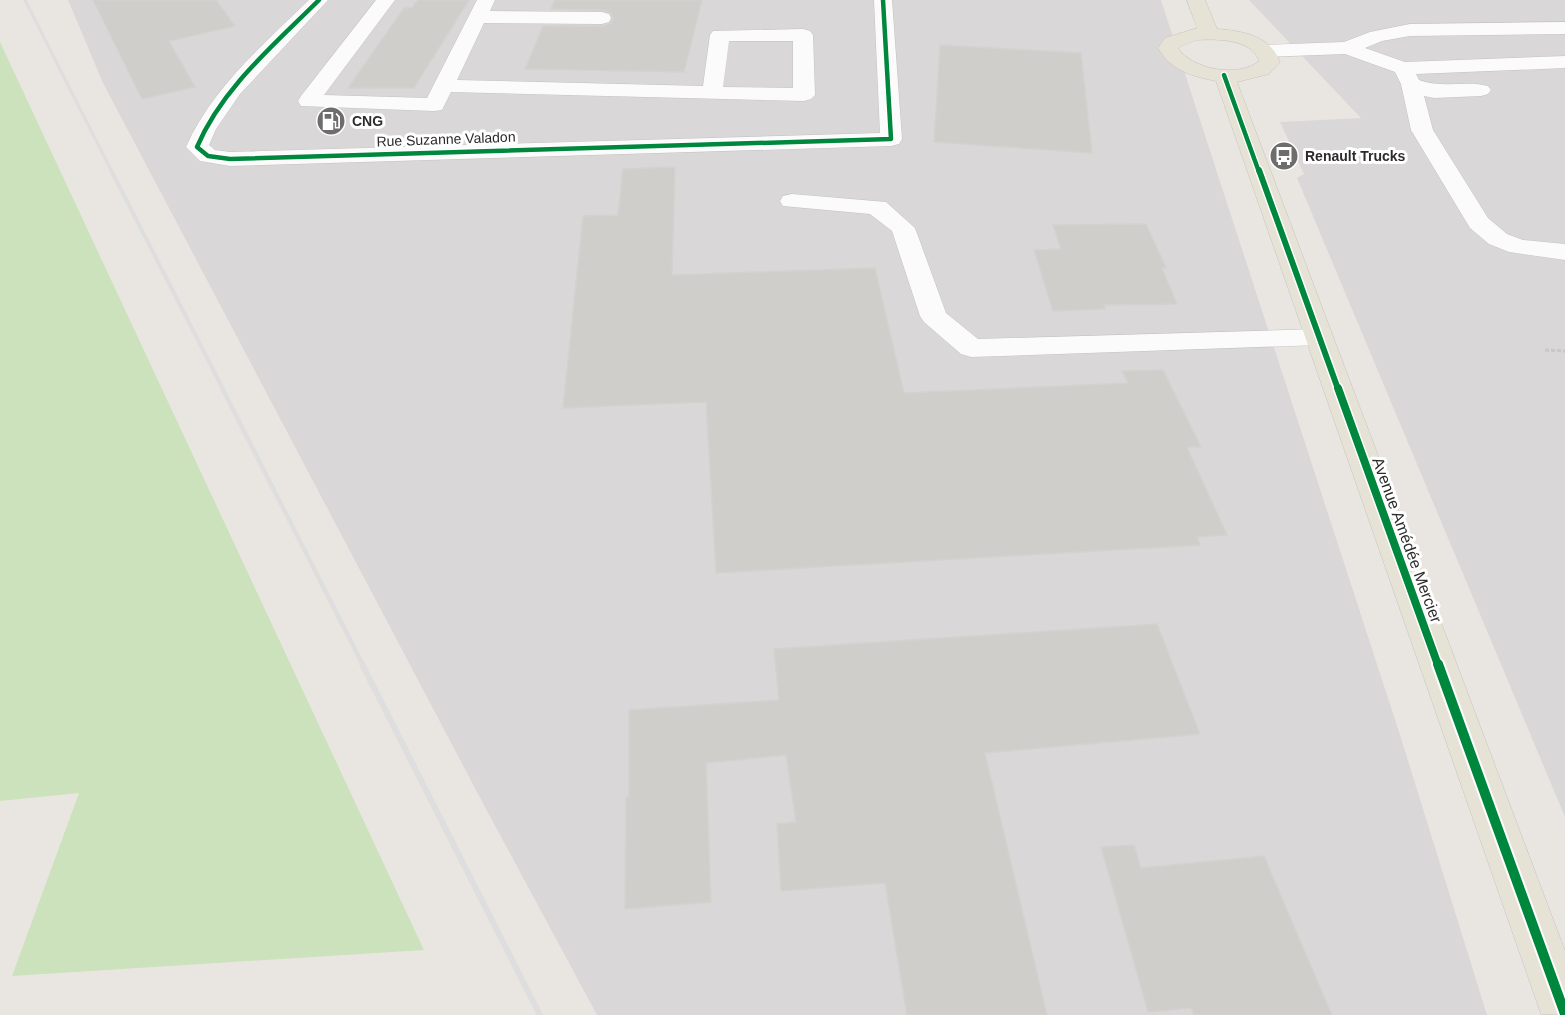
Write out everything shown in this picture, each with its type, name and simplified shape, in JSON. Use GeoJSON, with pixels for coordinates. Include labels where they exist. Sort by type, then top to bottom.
{"type":"FeatureCollection","features":[{"type":"Feature","properties":{"kind":"main road"},"geometry":{"type":"LineString","coordinates":[[1196,0],[1209,33]]}},
{"type":"Feature","properties":{"kind":"main road"},"geometry":{"type":"LineString","coordinates":[[1209,33],[1242,39],[1266,51],[1270,62],[1260,71],[1224,75],[1190,68],[1170,55],[1168,48],[1172,42],[1193,34],[1209,33]]}},
{"type":"Feature","properties":{"kind":"main road","name":"Avenue Amédée Mercier"},"geometry":{"type":"LineString","coordinates":[[1224,75],[1565,1014]]}},
{"type":"Feature","properties":{"kind":"street","name":"Rue Suzanne Valadon"},"geometry":{"type":"LineString","coordinates":[[319,0],[236,85],[201,133],[197,147],[208,156],[254,158],[891,139],[883,0]]}},
{"type":"Feature","properties":{"kind":"street"},"geometry":{"type":"LineString","coordinates":[[386,0],[309,101],[434,105],[482,8],[602,18]]}},
{"type":"Feature","properties":{"kind":"street"},"geometry":{"type":"LineString","coordinates":[[1266,51],[1347,48],[1377,36],[1446,26],[1516,29],[1565,28]]}},
{"type":"Feature","properties":{"kind":"street"},"geometry":{"type":"LineString","coordinates":[[444,86],[712,93],[804,95],[803,35],[720,34],[712,93]]}},
{"type":"Feature","properties":{"kind":"street"},"geometry":{"type":"LineString","coordinates":[[1347,48],[1407,76],[1434,92],[1481,90]]}},
{"type":"Feature","properties":{"kind":"street"},"geometry":{"type":"LineString","coordinates":[[1407,76],[1557,62],[1565,78]]}},
{"type":"Feature","properties":{"kind":"street"},"geometry":{"type":"LineString","coordinates":[[1407,76],[1422,130],[1479,223],[1498,239],[1518,247],[1565,252]]}},
{"type":"Feature","properties":{"kind":"street"},"geometry":{"type":"LineString","coordinates":[[792,201],[876,207],[903,228],[934,316],[971,348],[1319,337]]}},
{"type":"Feature","properties":{"kind":"path"},"geometry":{"type":"LineString","coordinates":[[1545,350],[1565,351]]}},
{"type":"Feature","properties":{"kind":"shaded area"},"geometry":{"type":"Polygon","coordinates":[[[68,0],[1161,0],[1401,738],[1487,1015],[597,1015],[103,83],[68,0]]]}},
{"type":"Feature","properties":{"kind":"shaded area","name":"Renault Trucks"},"geometry":{"type":"Polygon","coordinates":[[[1249,0],[1565,0],[1565,817],[1297,178],[1304,174],[1280,122],[1361,118],[1249,0]]]}},
{"type":"Feature","properties":{"kind":"green space"},"geometry":{"type":"Polygon","coordinates":[[[0,42],[424,950],[12,976],[79,793],[0,801],[0,42]]]}},
{"type":"Feature","properties":{"kind":"building"},"geometry":{"type":"Polygon","coordinates":[[[93,0],[216,0],[235,26],[169,41],[195,87],[142,99],[93,0]]]}},
{"type":"Feature","properties":{"kind":"building"},"geometry":{"type":"Polygon","coordinates":[[[418,0],[469,0],[414,88],[348,88],[404,8],[412,8],[418,0]]]}},
{"type":"Feature","properties":{"kind":"building"},"geometry":{"type":"Polygon","coordinates":[[[555,0],[702,0],[684,72],[525,69],[543,26],[602,26],[610,24],[613,19],[611,13],[603,10],[551,9],[555,0]]]}},
{"type":"Feature","properties":{"kind":"building"},"geometry":{"type":"Polygon","coordinates":[[[940,45],[1081,53],[1092,153],[934,142],[940,45]]]}},
{"type":"Feature","properties":{"kind":"building"},"geometry":{"type":"Polygon","coordinates":[[[675,167],[672,275],[875,268],[904,393],[1128,383],[1122,371],[1163,370],[1201,447],[1187,447],[1227,535],[1197,537],[1200,545],[716,573],[706,402],[563,408],[583,216],[618,215],[623,169],[675,167]]]}},
{"type":"Feature","properties":{"kind":"building"},"geometry":{"type":"Polygon","coordinates":[[[1146,224],[1166,268],[1162,268],[1177,304],[1104,305],[1105,309],[1053,311],[1034,250],[1061,249],[1053,225],[1146,224]]]}},
{"type":"Feature","properties":{"kind":"building"},"geometry":{"type":"Polygon","coordinates":[[[1157,624],[1200,734],[985,753],[1047,1015],[907,1015],[885,883],[781,891],[777,824],[796,822],[786,755],[706,763],[711,902],[625,909],[629,710],[779,700],[774,649],[1157,624]]]}},
{"type":"Feature","properties":{"kind":"building"},"geometry":{"type":"Polygon","coordinates":[[[1134,845],[1141,868],[1264,856],[1332,1015],[1194,1015],[1191,1008],[1148,1012],[1101,847],[1134,845]]]}},
{"type":"Feature","properties":{"kind":"railway"},"geometry":{"type":"LineString","coordinates":[[25,0],[112,172]]}},
{"type":"Feature","properties":{"kind":"railway"},"geometry":{"type":"LineString","coordinates":[[111,170],[223,389]]}},
{"type":"Feature","properties":{"kind":"railway"},"geometry":{"type":"LineString","coordinates":[[222,388],[363,665]]}},
{"type":"Feature","properties":{"kind":"railway"},"geometry":{"type":"LineString","coordinates":[[362,664],[540,1015]]}},
{"type":"Feature","properties":{"kind":"cycle path"},"geometry":{"type":"LineString","coordinates":[[319,0],[250,69],[217,109],[197,147],[208,156],[230,159],[891,139],[883,0]]}},
{"type":"Feature","properties":{"kind":"cycle path"},"geometry":{"type":"LineString","coordinates":[[1224,75],[1565,1014]]}},
{"type":"Feature","properties":{"kind":"place","name":"CNG"},"geometry":{"type":"Point","coordinates":[331,121]}},
{"type":"Feature","properties":{"kind":"place","name":"Renault Trucks"},"geometry":{"type":"Point","coordinates":[1284,156]}}]}
